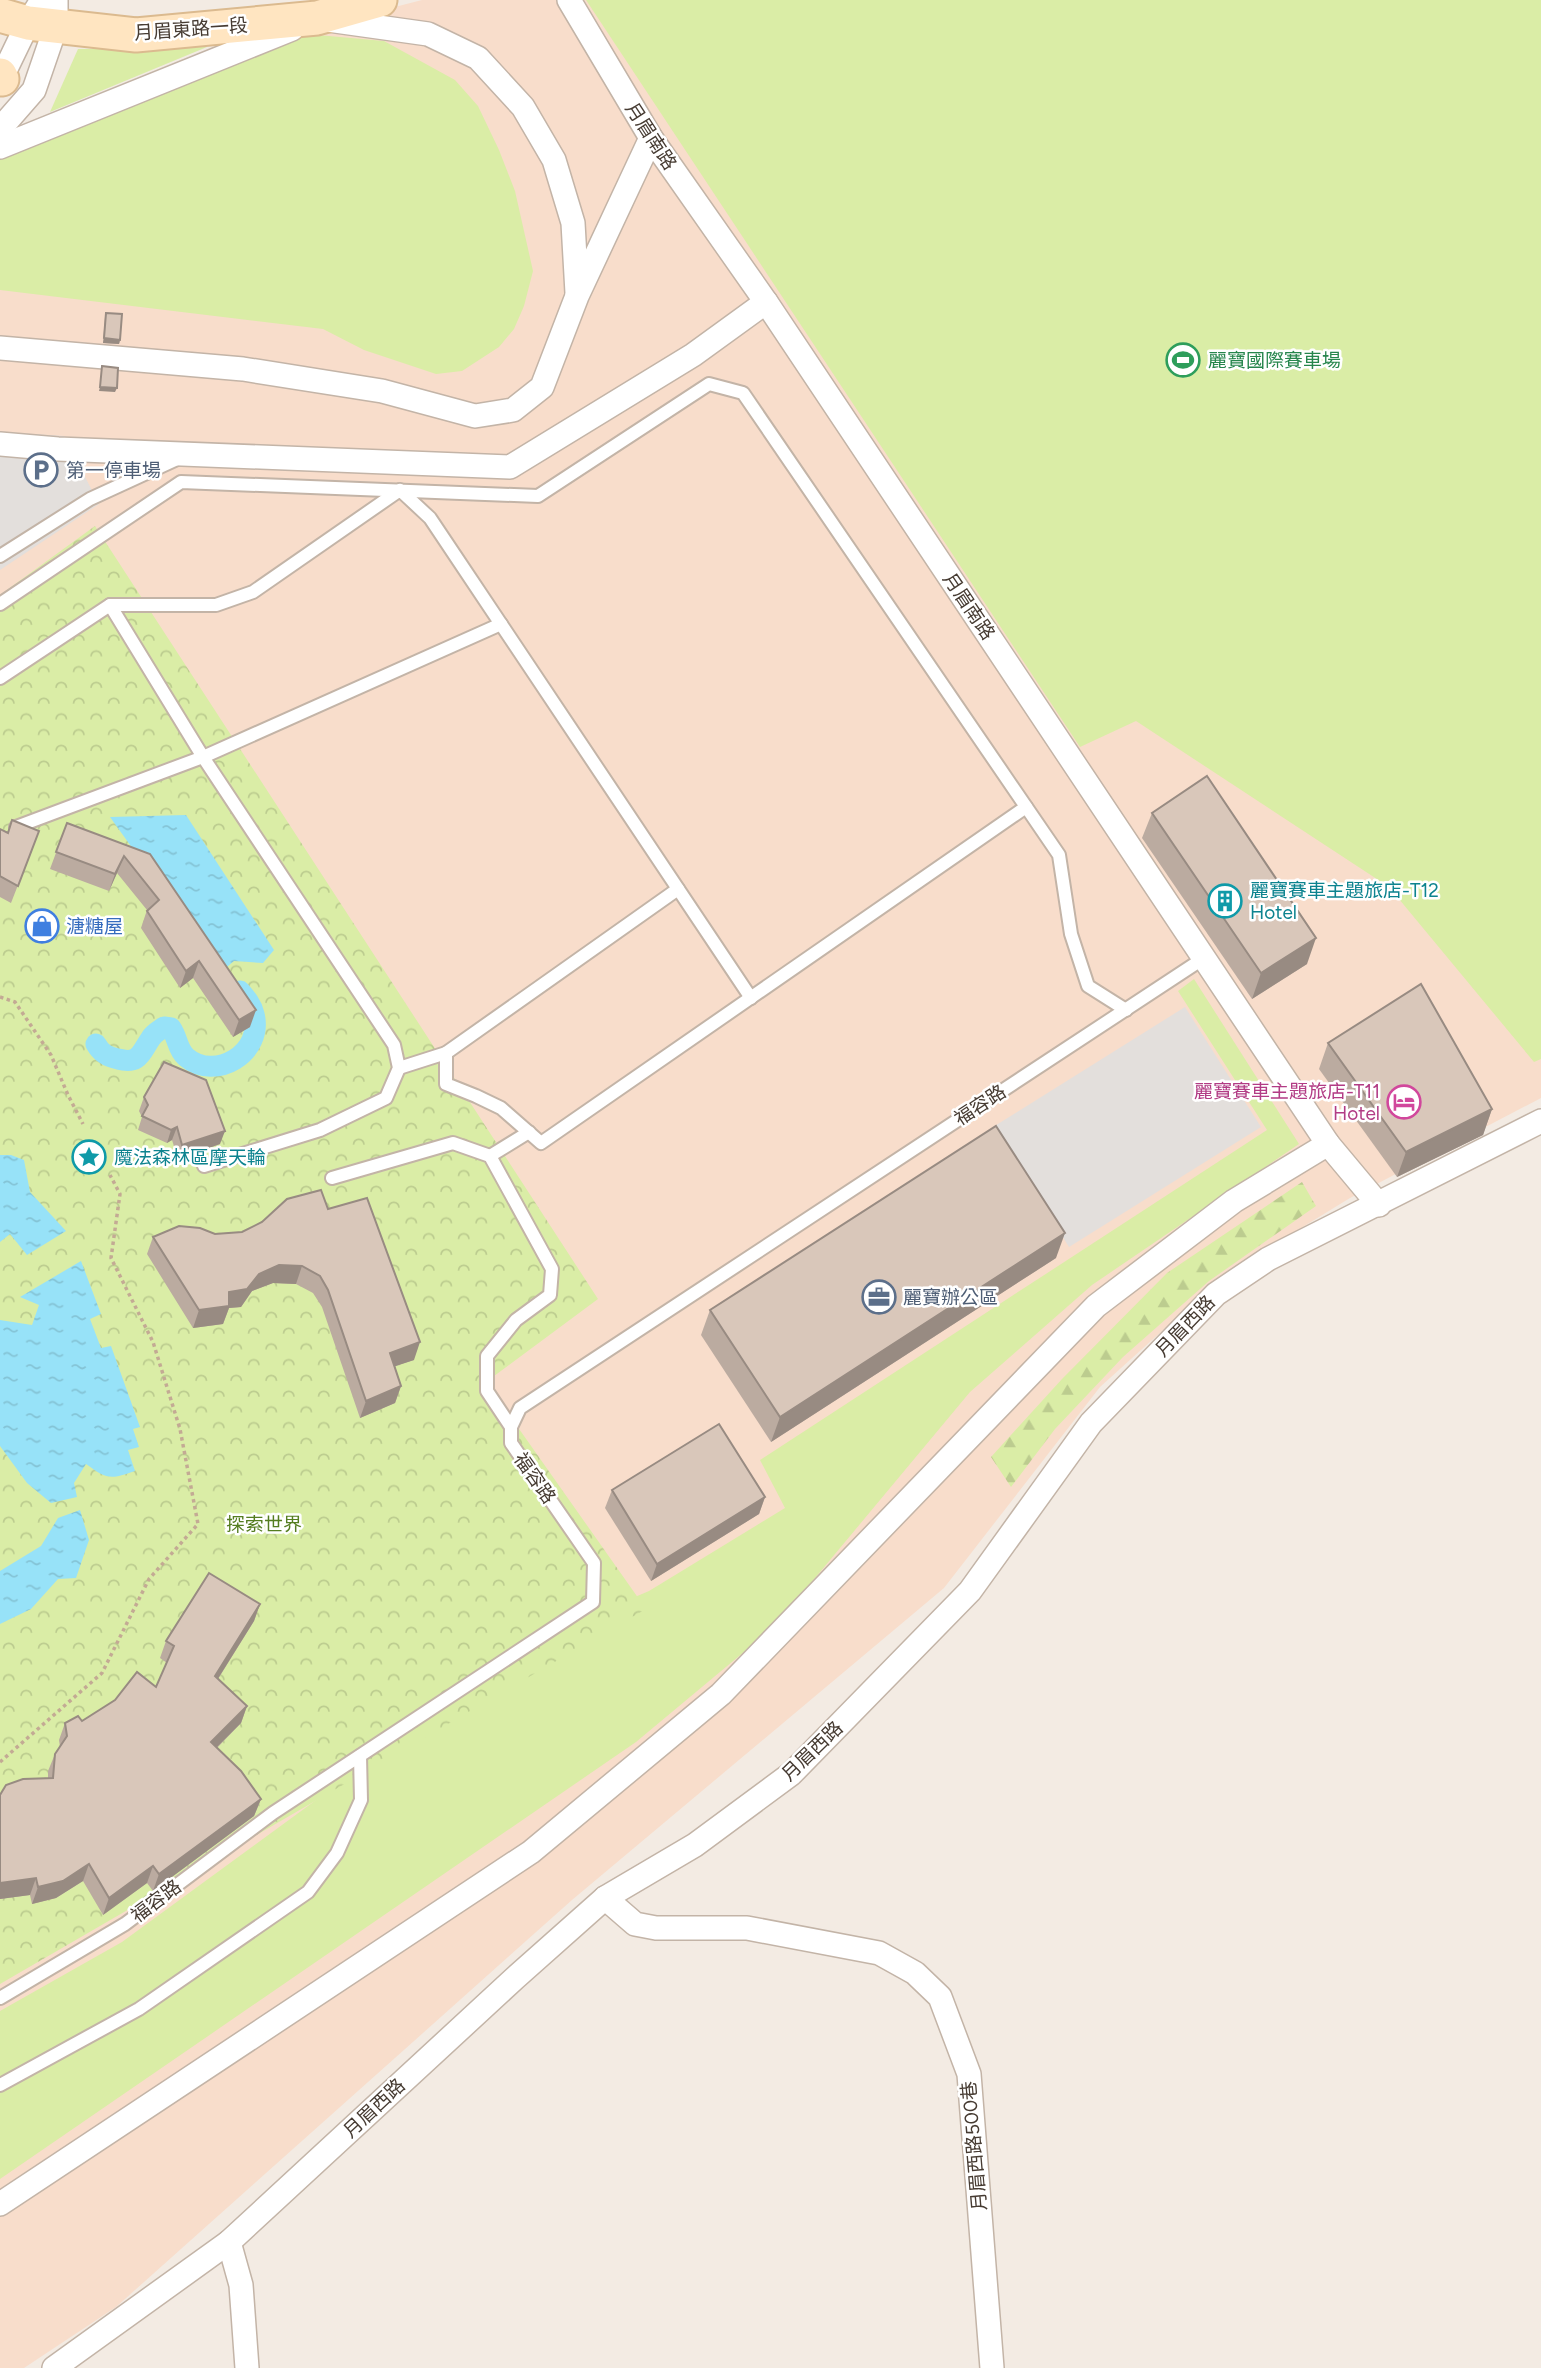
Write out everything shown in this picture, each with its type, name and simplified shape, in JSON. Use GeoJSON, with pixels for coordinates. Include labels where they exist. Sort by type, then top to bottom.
{"type":"FeatureCollection","features":[{"type":"Feature","properties":{"kind":"street","name":"月眉東路一段"},"geometry":{"type":"LineString","coordinates":[[36,13],[136,35],[317,18],[380,0]]}},
{"type":"Feature","properties":{"kind":"street","name":"月眉南路"},"geometry":{"type":"LineString","coordinates":[[569,0],[651,138],[766,302],[1328,1144],[1379,1205]]}},
{"type":"Feature","properties":{"kind":"street"},"geometry":{"type":"LineString","coordinates":[[1,79],[36,13]]}},
{"type":"Feature","properties":{"kind":"street"},"geometry":{"type":"LineString","coordinates":[[0,129],[34,90],[36,13]]}},
{"type":"Feature","properties":{"kind":"street"},"geometry":{"type":"LineString","coordinates":[[0,147],[317,18],[428,34],[478,58],[523,107],[554,160],[573,223],[577,296]]}},
{"type":"Feature","properties":{"kind":"street"},"geometry":{"type":"LineString","coordinates":[[0,348],[243,369],[383,391],[475,416],[513,411],[542,387],[577,296],[651,138]]}},
{"type":"Feature","properties":{"kind":"street"},"geometry":{"type":"LineString","coordinates":[[0,444],[58,449],[510,467],[693,355],[766,302]]}},
{"type":"Feature","properties":{"kind":"street","name":"月眉西路"},"geometry":{"type":"LineString","coordinates":[[54,2368],[229,2242],[605,1898],[695,1845],[791,1774],[970,1591],[1091,1423],[1216,1294],[1268,1259],[1541,1121]]}},
{"type":"Feature","properties":{"kind":"street"},"geometry":{"type":"LineString","coordinates":[[0,2204],[531,1852],[722,1694],[1096,1306],[1234,1200],[1328,1144]]}},
{"type":"Feature","properties":{"kind":"street","name":"月眉西路500巷"},"geometry":{"type":"LineString","coordinates":[[605,1898],[635,1924],[656,1928],[747,1928],[879,1953],[915,1973],[940,1997],[968,2074],[992,2368]]}},
{"type":"Feature","properties":{"kind":"street"},"geometry":{"type":"LineString","coordinates":[[229,2242],[241,2285],[247,2368]]}},
{"type":"Feature","properties":{"kind":"lane"},"geometry":{"type":"LineString","coordinates":[[0,604],[181,482],[538,496],[709,384],[743,393],[1059,855],[1071,934],[1088,986],[1126,1010]]}},
{"type":"Feature","properties":{"kind":"lane"},"geometry":{"type":"LineString","coordinates":[[0,556],[90,499],[188,453]]}},
{"type":"Feature","properties":{"kind":"lane"},"geometry":{"type":"LineString","coordinates":[[0,678],[110,605],[216,606],[253,592],[400,490]]}},
{"type":"Feature","properties":{"kind":"lane"},"geometry":{"type":"LineString","coordinates":[[400,490],[430,518],[751,998]]}},
{"type":"Feature","properties":{"kind":"lane"},"geometry":{"type":"LineString","coordinates":[[110,605],[203,757],[394,1045],[399,1068],[386,1097],[320,1130],[204,1166]]}},
{"type":"Feature","properties":{"kind":"lane"},"geometry":{"type":"LineString","coordinates":[[16,827],[203,757],[501,624]]}},
{"type":"Feature","properties":{"kind":"lane"},"geometry":{"type":"LineString","coordinates":[[446,1053],[446,1084],[501,1108],[541,1143],[1026,807]]}},
{"type":"Feature","properties":{"kind":"lane"},"geometry":{"type":"LineString","coordinates":[[399,1068],[446,1053],[678,889]]}},
{"type":"Feature","properties":{"kind":"lane","name":"福容路"},"geometry":{"type":"LineString","coordinates":[[0,1998],[125,1924],[273,1813],[593,1602],[594,1563],[511,1443],[511,1427],[520,1408],[1204,958]]}},
{"type":"Feature","properties":{"kind":"lane"},"geometry":{"type":"LineString","coordinates":[[490,1156],[529,1132]]}},
{"type":"Feature","properties":{"kind":"lane"},"geometry":{"type":"LineString","coordinates":[[332,1178],[453,1143],[490,1156],[552,1269],[550,1295],[516,1320],[487,1356],[486,1391],[511,1427]]}},
{"type":"Feature","properties":{"kind":"lane"},"geometry":{"type":"LineString","coordinates":[[0,2085],[139,2008],[308,1892],[337,1853],[361,1800],[359,1756]]}},
{"type":"Feature","properties":{"kind":"path"},"geometry":{"type":"LineString","coordinates":[[0,997],[15,1002],[51,1055],[83,1124]]}},
{"type":"Feature","properties":{"kind":"path"},"geometry":{"type":"LineString","coordinates":[[0,1762],[102,1673],[149,1579],[198,1524],[180,1429],[153,1342],[111,1258],[120,1194],[110,1175]]}},
{"type":"Feature","properties":{"kind":"shaded area"},"geometry":{"type":"Polygon","coordinates":[[[422,0],[1541,0],[1541,1098],[1350,1198],[1224,1275],[1100,1387],[944,1588],[572,1900],[116,2307],[24,2368],[0,2368],[0,154],[313,28],[422,0]]]}},
{"type":"Feature","properties":{"kind":"shaded area","name":"第一停車場"},"geometry":{"type":"Polygon","coordinates":[[[0,432],[64,436],[99,504],[0,570],[0,432]]]}},
{"type":"Feature","properties":{"kind":"shaded area"},"geometry":{"type":"Polygon","coordinates":[[[1185,1007],[1261,1127],[1069,1247],[993,1127],[1185,1007]]]}},
{"type":"Feature","properties":{"kind":"green space","name":"麗寶國際賽車場"},"geometry":{"type":"Polygon","coordinates":[[[586,0],[1541,0],[1541,1059],[1534,1062],[1389,887],[1136,721],[1080,747],[586,0]]]}},
{"type":"Feature","properties":{"kind":"green space"},"geometry":{"type":"Polygon","coordinates":[[[307,34],[384,41],[455,80],[478,106],[515,191],[533,271],[524,306],[514,329],[499,347],[462,371],[436,374],[364,350],[323,329],[0,290],[0,158],[307,34]]]}},
{"type":"Feature","properties":{"kind":"green space"},"geometry":{"type":"Polygon","coordinates":[[[207,47],[50,112],[78,49],[207,47]]]}},
{"type":"Feature","properties":{"kind":"green space","name":"探索世界"},"geometry":{"type":"Polygon","coordinates":[[[95,526],[598,1299],[486,1382],[646,1609],[0,1984],[0,595],[95,526]]]}},
{"type":"Feature","properties":{"kind":"green space"},"geometry":{"type":"Polygon","coordinates":[[[1194,979],[1299,1144],[1092,1285],[970,1392],[775,1626],[636,1742],[0,2179],[0,2011],[122,1942],[368,1762],[597,1613],[649,1591],[785,1508],[760,1460],[1267,1130],[1178,991],[1194,979]]]}},
{"type":"Feature","properties":{"kind":"green space"},"geometry":{"type":"Polygon","coordinates":[[[1302,1182],[1316,1206],[1209,1281],[1123,1357],[1055,1429],[1011,1487],[991,1457],[1062,1379],[1167,1273],[1302,1182]]]}},
{"type":"Feature","properties":{"kind":"water"},"geometry":{"type":"Polygon","coordinates":[[[186,815],[274,950],[263,963],[234,961],[221,972],[110,817],[186,815]]]}},
{"type":"Feature","properties":{"kind":"water"},"geometry":{"type":"Polygon","coordinates":[[[0,1155],[11,1155],[24,1160],[30,1192],[66,1231],[27,1255],[10,1234],[0,1242],[0,1155]]]}},
{"type":"Feature","properties":{"kind":"water"},"geometry":{"type":"Polygon","coordinates":[[[81,1261],[101,1314],[90,1319],[101,1348],[111,1346],[140,1427],[133,1429],[139,1447],[128,1450],[135,1471],[109,1476],[86,1464],[74,1483],[77,1497],[51,1503],[27,1483],[0,1446],[0,1320],[32,1325],[39,1305],[20,1297],[81,1261]]]}},
{"type":"Feature","properties":{"kind":"water"},"geometry":{"type":"Polygon","coordinates":[[[80,1510],[89,1540],[76,1578],[58,1579],[31,1609],[0,1624],[0,1571],[41,1546],[58,1518],[80,1510]]]}},
{"type":"Feature","properties":{"kind":"building"},"geometry":{"type":"Polygon","coordinates":[[[106,313],[122,314],[120,340],[104,338],[106,313]]]}},
{"type":"Feature","properties":{"kind":"building"},"geometry":{"type":"Polygon","coordinates":[[[102,366],[118,368],[117,388],[100,387],[102,366]]]}},
{"type":"Feature","properties":{"kind":"building","name":"麗寶賽車主題旅店-T12 Hotel"},"geometry":{"type":"Polygon","coordinates":[[[1207,776],[1316,938],[1261,973],[1152,813],[1207,776]]]}},
{"type":"Feature","properties":{"kind":"building"},"geometry":{"type":"Polygon","coordinates":[[[12,820],[39,831],[18,886],[0,876],[0,829],[8,833],[12,820]]]}},
{"type":"Feature","properties":{"kind":"building"},"geometry":{"type":"Polygon","coordinates":[[[67,823],[150,854],[256,1010],[239,1020],[199,961],[186,971],[147,911],[159,900],[124,856],[115,874],[56,852],[67,823]]]}},
{"type":"Feature","properties":{"kind":"building","name":"麗寶賽車主題旅店-T11 Hotel"},"geometry":{"type":"Polygon","coordinates":[[[1421,984],[1492,1109],[1406,1152],[1328,1043],[1421,984]]]}},
{"type":"Feature","properties":{"kind":"building"},"geometry":{"type":"Polygon","coordinates":[[[164,1062],[206,1080],[225,1131],[182,1145],[177,1127],[171,1130],[142,1116],[148,1105],[144,1097],[164,1062]]]}},
{"type":"Feature","properties":{"kind":"building","name":"麗寶辦公區"},"geometry":{"type":"Polygon","coordinates":[[[996,1126],[1065,1233],[780,1417],[710,1310],[996,1126]]]}},
{"type":"Feature","properties":{"kind":"building"},"geometry":{"type":"Polygon","coordinates":[[[321,1190],[328,1209],[367,1198],[420,1342],[390,1353],[401,1386],[366,1401],[328,1290],[320,1276],[302,1266],[279,1265],[259,1274],[247,1289],[229,1292],[229,1306],[199,1310],[153,1237],[179,1226],[200,1228],[215,1234],[242,1232],[262,1222],[287,1199],[321,1190]]]}},
{"type":"Feature","properties":{"kind":"building"},"geometry":{"type":"Polygon","coordinates":[[[719,1424],[765,1497],[657,1564],[612,1490],[719,1424]]]}},
{"type":"Feature","properties":{"kind":"building"},"geometry":{"type":"Polygon","coordinates":[[[209,1573],[260,1604],[215,1676],[247,1706],[211,1742],[241,1771],[261,1799],[159,1874],[153,1866],[109,1898],[89,1864],[63,1881],[38,1887],[36,1878],[0,1883],[0,1795],[6,1785],[23,1779],[53,1778],[55,1754],[67,1736],[65,1723],[78,1716],[82,1721],[115,1700],[137,1672],[156,1687],[174,1646],[166,1641],[209,1573]]]}},
{"type":"Feature","properties":{"kind":"waterway"},"geometry":{"type":"LineString","coordinates":[[96,1044],[108,1056],[131,1060],[139,1056],[155,1033],[164,1027],[171,1028],[186,1057],[198,1064],[223,1065],[235,1060],[245,1051],[252,1041],[255,1028],[252,1008],[240,991]]}},
{"type":"Feature","properties":{"kind":"place","name":"麗寶國際賽車場"},"geometry":{"type":"Point","coordinates":[1183,360]}},
{"type":"Feature","properties":{"kind":"place","name":"第一停車場"},"geometry":{"type":"Point","coordinates":[41,470]}},
{"type":"Feature","properties":{"kind":"place","name":"麗寶賽車主題旅店-T12 Hotel"},"geometry":{"type":"Point","coordinates":[1225,901]}},
{"type":"Feature","properties":{"kind":"place","name":"溏糖屋"},"geometry":{"type":"Point","coordinates":[42,926]}},
{"type":"Feature","properties":{"kind":"place","name":"麗寶賽車主題旅店-T11 Hotel"},"geometry":{"type":"Point","coordinates":[1404,1102]}},
{"type":"Feature","properties":{"kind":"place","name":"魔法森林區摩天輪"},"geometry":{"type":"Point","coordinates":[89,1157]}},
{"type":"Feature","properties":{"kind":"place","name":"麗寶辦公區"},"geometry":{"type":"Point","coordinates":[879,1297]}}]}
